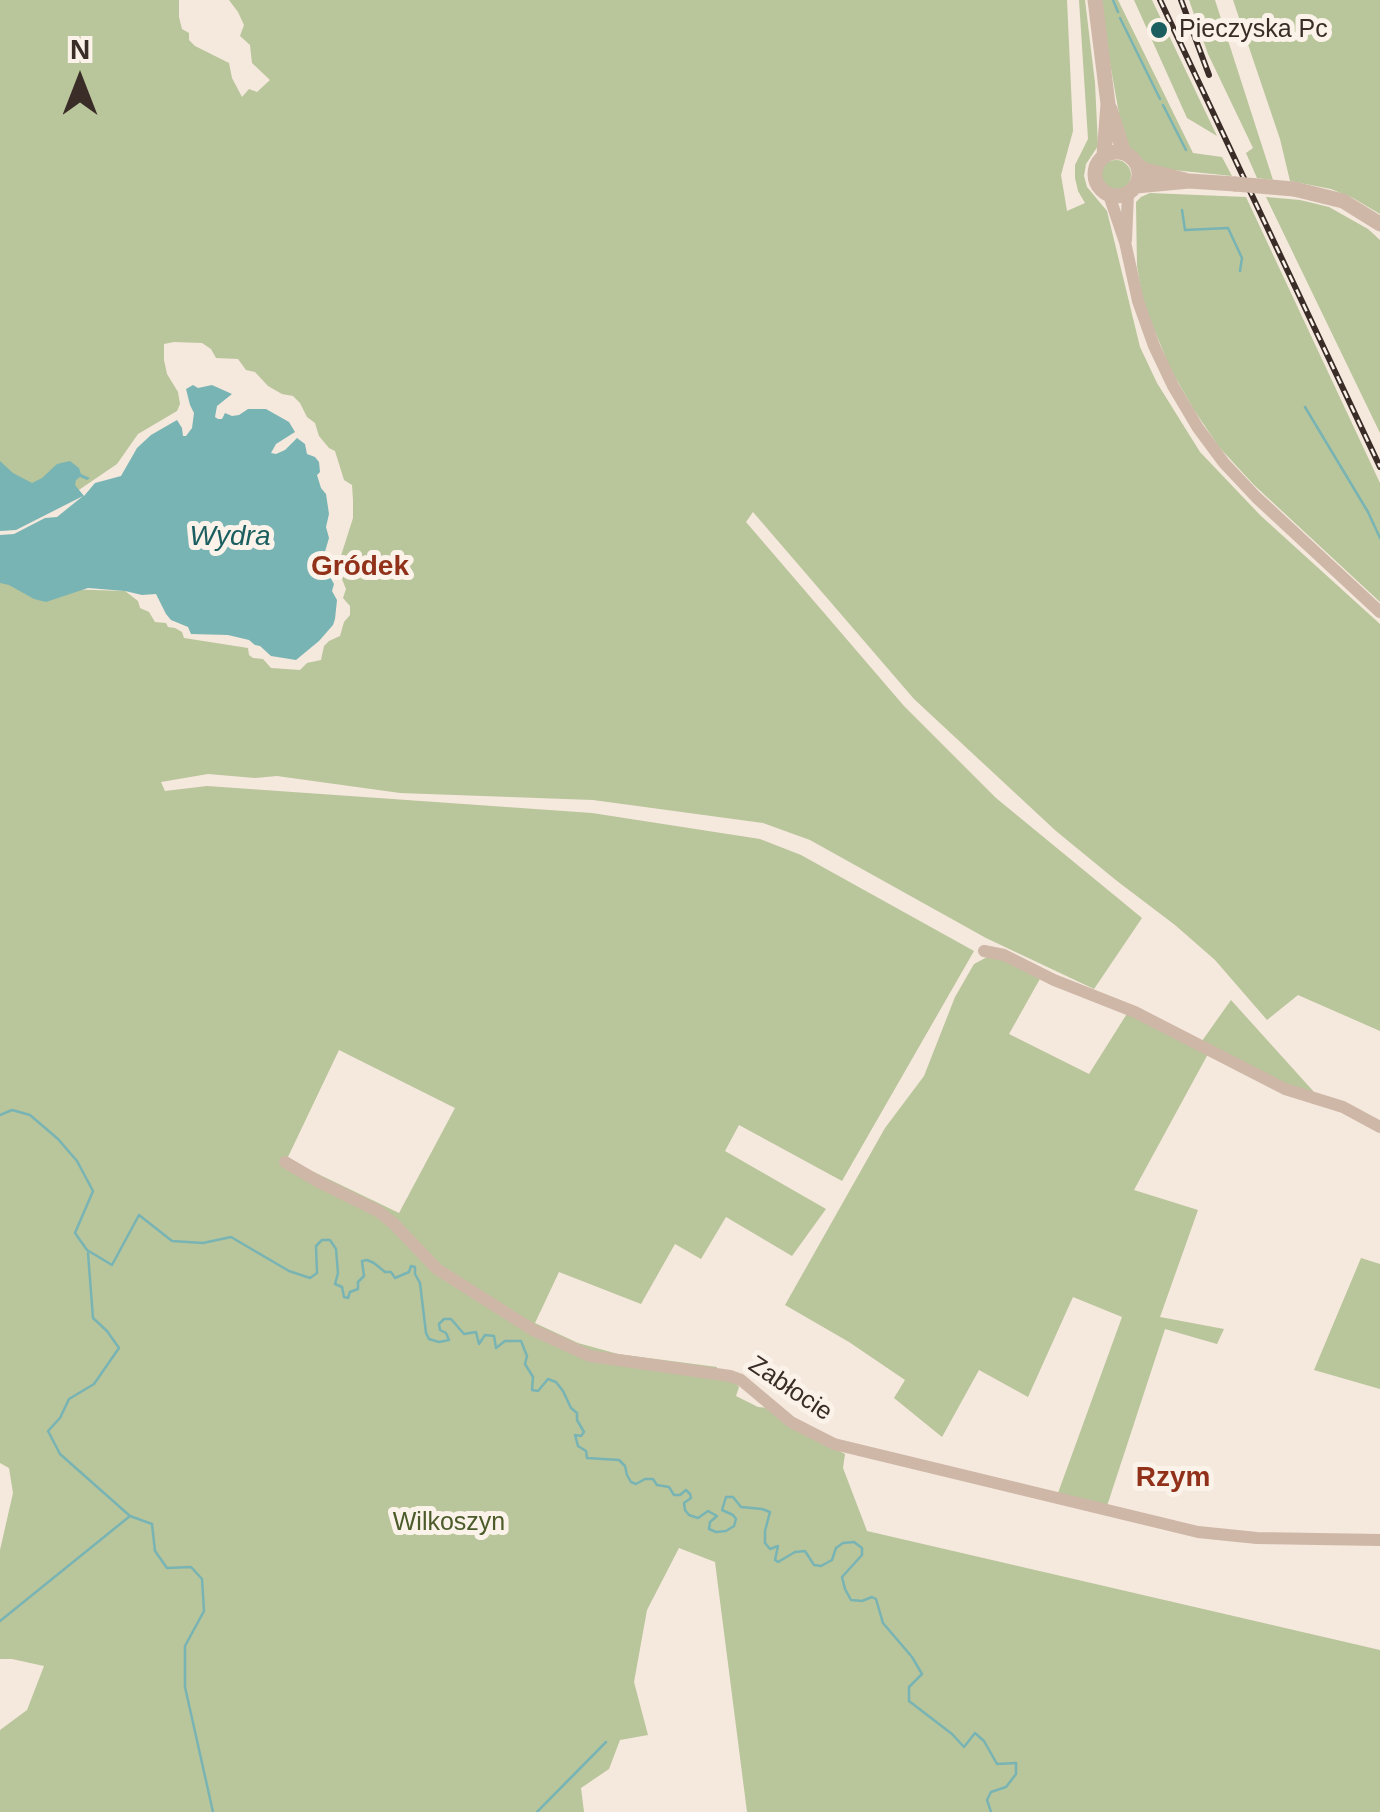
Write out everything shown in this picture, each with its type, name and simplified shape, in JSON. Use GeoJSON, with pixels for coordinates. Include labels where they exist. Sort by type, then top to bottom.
{"type":"FeatureCollection","features":[{"type":"Feature","properties":{"kind":"street"},"geometry":{"type":"LineString","coordinates":[[1095,0],[1108,104],[1124,153]]}},
{"type":"Feature","properties":{"kind":"street"},"geometry":{"type":"LineString","coordinates":[[1104,155],[1108,104]]}},
{"type":"Feature","properties":{"kind":"street"},"geometry":{"type":"LineString","coordinates":[[1188,181],[1132,189],[1115,197],[1102,191],[1094,177],[1104,155],[1124,153],[1145,170],[1188,181],[1310,192],[1342,201],[1380,224]]}},
{"type":"Feature","properties":{"kind":"street"},"geometry":{"type":"LineString","coordinates":[[1126,242],[1138,166]]}},
{"type":"Feature","properties":{"kind":"street"},"geometry":{"type":"LineString","coordinates":[[1108,195],[1126,242],[1138,301],[1154,346],[1198,428],[1256,497],[1380,612]]}},
{"type":"Feature","properties":{"kind":"street"},"geometry":{"type":"LineString","coordinates":[[984,950],[1135,1012],[1286,1090],[1343,1107],[1380,1127]]}},
{"type":"Feature","properties":{"kind":"street","name":"Zabłocie"},"geometry":{"type":"LineString","coordinates":[[285,1162],[378,1211],[437,1270],[533,1330],[590,1356],[741,1380],[791,1422],[834,1444],[1198,1532],[1257,1538],[1380,1540]]}},
{"type":"Feature","properties":{"kind":"green space","name":"Wilkoszyn"},"geometry":{"type":"Polygon","coordinates":[[[0,0],[179,0],[182,29],[189,33],[189,40],[229,63],[242,97],[249,89],[257,92],[270,80],[252,63],[250,45],[240,36],[244,25],[229,0],[1067,0],[1073,131],[1061,175],[1067,211],[1085,203],[1078,191],[1075,165],[1088,139],[1079,0],[1085,0],[1098,146],[1086,164],[1084,176],[1087,187],[1107,211],[1140,347],[1157,383],[1200,452],[1261,516],[1380,624],[1380,1031],[1298,995],[1267,1020],[1215,960],[1056,831],[914,699],[753,512],[746,522],[904,706],[996,798],[1142,918],[1094,989],[986,938],[810,840],[763,823],[593,800],[400,793],[277,776],[208,774],[161,782],[165,791],[207,786],[592,813],[760,839],[801,855],[974,951],[842,1181],[739,1125],[725,1151],[826,1209],[792,1256],[726,1217],[701,1259],[675,1244],[641,1304],[559,1272],[535,1323],[578,1343],[618,1354],[717,1367],[715,1376],[739,1387],[736,1396],[769,1408],[793,1427],[845,1454],[843,1468],[867,1531],[1380,1650],[1380,1812],[747,1812],[715,1562],[679,1548],[647,1610],[634,1682],[648,1735],[620,1740],[609,1769],[581,1788],[584,1812],[0,1812],[0,1730],[27,1710],[44,1666],[0,1659],[0,1550],[13,1493],[9,1468],[0,1463],[0,559],[63,589],[125,591],[155,622],[166,623],[182,632],[184,638],[248,648],[249,655],[263,659],[271,668],[300,670],[307,663],[321,660],[324,646],[340,636],[350,615],[350,606],[343,598],[344,566],[339,562],[353,518],[352,485],[344,480],[335,451],[319,436],[315,423],[293,396],[268,386],[238,359],[216,358],[202,343],[174,342],[164,344],[164,360],[178,392],[177,411],[138,434],[117,464],[67,498],[0,528],[0,0]],[[339,1050],[287,1159],[399,1213],[455,1108],[339,1050]]]}},
{"type":"Feature","properties":{"kind":"green space"},"geometry":{"type":"Polygon","coordinates":[[[1102,0],[1118,0],[1193,153],[1222,157],[1232,176],[1154,168],[1124,142],[1102,0]]]}},
{"type":"Feature","properties":{"kind":"green space"},"geometry":{"type":"Polygon","coordinates":[[[1134,0],[1152,0],[1217,136],[1187,118],[1134,0]]]}},
{"type":"Feature","properties":{"kind":"green space"},"geometry":{"type":"Polygon","coordinates":[[[1189,0],[1215,0],[1273,180],[1257,178],[1246,153],[1253,148],[1208,54],[1189,0]]]}},
{"type":"Feature","properties":{"kind":"green space"},"geometry":{"type":"Polygon","coordinates":[[[1233,0],[1380,0],[1380,214],[1331,189],[1290,181],[1280,139],[1233,0]]]}},
{"type":"Feature","properties":{"kind":"green space"},"geometry":{"type":"Polygon","coordinates":[[[1116,160],[1127,164],[1131,175],[1127,186],[1116,190],[1105,186],[1101,175],[1105,164],[1116,160]]]}},
{"type":"Feature","properties":{"kind":"green space"},"geometry":{"type":"Polygon","coordinates":[[[1150,193],[1246,197],[1380,483],[1380,602],[1254,485],[1219,447],[1171,370],[1142,295],[1137,266],[1136,202],[1150,193]]]}},
{"type":"Feature","properties":{"kind":"green space"},"geometry":{"type":"Polygon","coordinates":[[[1266,197],[1329,207],[1380,240],[1380,433],[1266,197]]]}},
{"type":"Feature","properties":{"kind":"green space"},"geometry":{"type":"Polygon","coordinates":[[[991,955],[1041,977],[1009,1034],[1089,1074],[1128,1012],[1208,1054],[1134,1190],[1198,1210],[1160,1317],[1224,1329],[1217,1344],[1165,1329],[1107,1506],[1058,1493],[1122,1317],[1073,1297],[1028,1397],[979,1370],[942,1437],[894,1398],[905,1380],[785,1305],[885,1128],[924,1076],[955,997],[974,964],[991,955]]]}},
{"type":"Feature","properties":{"kind":"green space"},"geometry":{"type":"Polygon","coordinates":[[[1231,1000],[1314,1092],[1297,1090],[1202,1041],[1231,1000]]]}},
{"type":"Feature","properties":{"kind":"green space"},"geometry":{"type":"Polygon","coordinates":[[[1361,1258],[1380,1264],[1380,1389],[1314,1370],[1361,1258]]]}},
{"type":"Feature","properties":{"kind":"water","name":"Wydra"},"geometry":{"type":"Polygon","coordinates":[[[212,385],[232,394],[217,406],[218,419],[225,413],[232,416],[248,409],[266,409],[289,422],[295,432],[276,444],[271,453],[285,450],[297,438],[305,444],[307,454],[319,462],[317,475],[326,494],[329,514],[324,555],[337,600],[335,619],[319,641],[296,660],[271,656],[249,640],[191,634],[188,627],[171,620],[156,594],[88,588],[46,602],[0,583],[0,535],[14,534],[45,518],[57,517],[83,496],[16,530],[0,531],[0,461],[32,483],[57,464],[70,461],[90,478],[76,480],[75,485],[84,496],[95,483],[121,476],[137,448],[151,435],[177,420],[186,436],[192,428],[194,413],[186,389],[212,385]]]}},
{"type":"Feature","properties":{"kind":"waterway"},"geometry":{"type":"LineString","coordinates":[[1113,0],[1118,12]]}},
{"type":"Feature","properties":{"kind":"waterway"},"geometry":{"type":"LineString","coordinates":[[1120,18],[1160,99]]}},
{"type":"Feature","properties":{"kind":"waterway"},"geometry":{"type":"LineString","coordinates":[[1163,105],[1186,150]]}},
{"type":"Feature","properties":{"kind":"waterway"},"geometry":{"type":"LineString","coordinates":[[1182,210],[1185,230],[1228,228],[1242,258],[1240,271]]}},
{"type":"Feature","properties":{"kind":"waterway"},"geometry":{"type":"LineString","coordinates":[[1305,407],[1380,538]]}},
{"type":"Feature","properties":{"kind":"waterway"},"geometry":{"type":"LineString","coordinates":[[0,1115],[12,1110],[30,1115],[77,1161],[93,1191],[75,1233],[87,1250],[112,1265],[139,1215],[172,1241],[203,1243],[231,1237],[289,1271],[310,1278],[317,1273],[316,1246],[322,1240],[330,1240],[336,1249],[335,1284],[342,1287],[344,1297],[348,1298],[364,1276],[362,1261],[374,1263],[395,1278],[415,1267],[429,1339],[449,1340],[439,1324],[451,1319],[464,1334],[476,1332],[479,1344],[485,1335],[494,1336],[496,1348],[505,1341],[521,1341],[527,1356],[525,1364],[533,1377],[532,1390],[538,1391],[548,1379],[556,1382],[577,1413],[584,1432],[575,1435],[587,1458],[619,1460],[636,1484],[653,1479],[657,1485],[669,1487],[674,1495],[686,1490],[691,1498],[684,1503],[685,1510],[698,1518],[708,1511],[717,1516],[709,1529],[716,1532],[734,1526],[736,1519],[722,1510],[726,1497],[733,1497],[741,1507],[770,1512],[765,1543],[770,1549],[778,1546],[778,1562],[805,1551],[814,1565],[821,1566],[832,1560],[836,1548],[854,1542],[862,1548],[862,1555],[842,1577],[845,1589],[851,1600],[876,1599],[883,1623],[922,1674],[909,1687],[909,1701],[964,1747],[975,1733],[997,1764],[1016,1763],[1016,1774],[1006,1787],[991,1792],[987,1800],[991,1812]]}},
{"type":"Feature","properties":{"kind":"waterway"},"geometry":{"type":"LineString","coordinates":[[88,1253],[93,1318],[119,1348],[94,1384],[69,1399],[48,1431],[60,1454],[130,1516],[152,1524],[155,1551],[167,1568],[191,1567],[202,1579],[204,1611],[185,1646],[185,1687],[213,1812]]}},
{"type":"Feature","properties":{"kind":"waterway"},"geometry":{"type":"LineString","coordinates":[[0,1621],[130,1516]]}},
{"type":"Feature","properties":{"kind":"waterway"},"geometry":{"type":"LineString","coordinates":[[537,1812],[606,1742]]}},
{"type":"Feature","properties":{"kind":"railway"},"geometry":{"type":"LineString","coordinates":[[1160,0],[1380,467]]}},
{"type":"Feature","properties":{"kind":"railway"},"geometry":{"type":"LineString","coordinates":[[1181,0],[1209,75]]}},
{"type":"Feature","properties":{"kind":"place","name":"Pieczyska Pc"},"geometry":{"type":"Point","coordinates":[1159,30]}},
{"type":"Feature","properties":{"kind":"district","name":"Gródek"},"geometry":{"type":"Point","coordinates":[360,567]}},
{"type":"Feature","properties":{"kind":"district","name":"Rzym"},"geometry":{"type":"Point","coordinates":[1173,1478]}}]}
